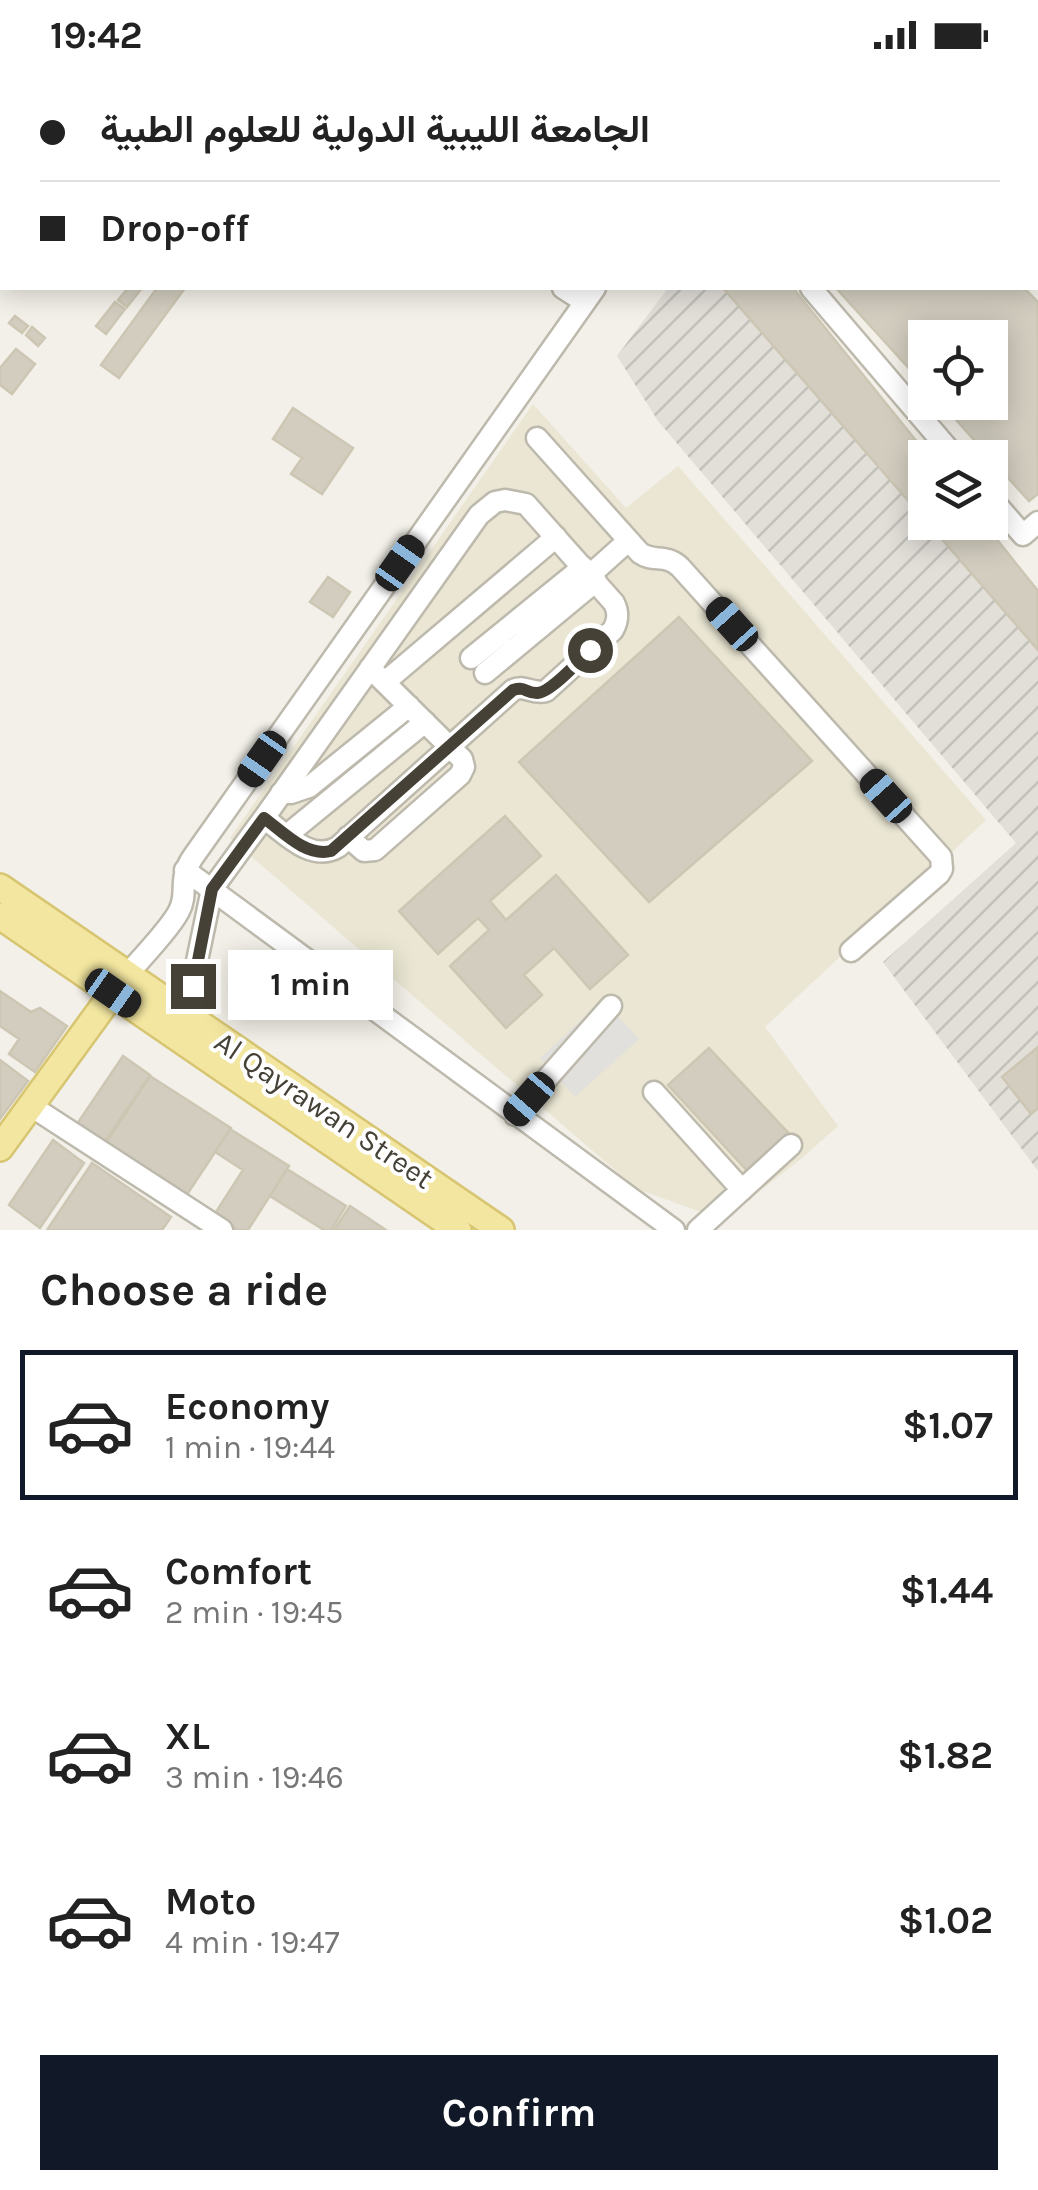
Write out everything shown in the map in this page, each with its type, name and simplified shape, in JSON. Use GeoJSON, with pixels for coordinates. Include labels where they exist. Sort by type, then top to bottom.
{"type":"FeatureCollection","features":[{"type":"Feature","properties":{"kind":"main road","name":"Al Qayrawan Street"},"geometry":{"type":"LineString","coordinates":[[0,887],[120,984],[458,1230]]}},
{"type":"Feature","properties":{"kind":"main road","name":"Al Qayrawan Street"},"geometry":{"type":"LineString","coordinates":[[0,916],[193,1021],[501,1230]]}},
{"type":"Feature","properties":{"kind":"main road"},"geometry":{"type":"LineString","coordinates":[[0,1148],[120,984]]}},
{"type":"Feature","properties":{"kind":"street"},"geometry":{"type":"LineString","coordinates":[[812,290],[941,440]]}},
{"type":"Feature","properties":{"kind":"street"},"geometry":{"type":"LineString","coordinates":[[120,984],[179,912],[185,870],[590,295]]}},
{"type":"Feature","properties":{"kind":"street"},"geometry":{"type":"LineString","coordinates":[[537,438],[643,556],[667,558],[680,566],[941,857],[939,874],[852,950]]}},
{"type":"Feature","properties":{"kind":"street"},"geometry":{"type":"LineString","coordinates":[[504,500],[526,504],[618,610],[612,630],[546,691],[536,693],[517,688],[505,696],[331,851],[317,853],[275,826],[282,793],[378,675],[486,508],[504,500]]}},
{"type":"Feature","properties":{"kind":"street"},"geometry":{"type":"LineString","coordinates":[[1008,518],[1023,535],[1038,522]]}},
{"type":"Feature","properties":{"kind":"street"},"geometry":{"type":"LineString","coordinates":[[378,675],[448,630],[556,537]]}},
{"type":"Feature","properties":{"kind":"street"},"geometry":{"type":"LineString","coordinates":[[478,665],[628,541]]}},
{"type":"Feature","properties":{"kind":"street"},"geometry":{"type":"LineString","coordinates":[[448,630],[505,696]]}},
{"type":"Feature","properties":{"kind":"street"},"geometry":{"type":"LineString","coordinates":[[378,675],[450,746]]}},
{"type":"Feature","properties":{"kind":"street"},"geometry":{"type":"LineString","coordinates":[[282,793],[309,787],[409,706]]}},
{"type":"Feature","properties":{"kind":"street"},"geometry":{"type":"LineString","coordinates":[[193,1021],[196,961],[217,893],[275,826],[425,722]]}},
{"type":"Feature","properties":{"kind":"street"},"geometry":{"type":"LineString","coordinates":[[185,870],[674,1230]]}},
{"type":"Feature","properties":{"kind":"street"},"geometry":{"type":"LineString","coordinates":[[516,1115],[610,1006]]}},
{"type":"Feature","properties":{"kind":"street"},"geometry":{"type":"LineString","coordinates":[[654,1092],[742,1190]]}},
{"type":"Feature","properties":{"kind":"street"},"geometry":{"type":"LineString","coordinates":[[31,1106],[222,1230]]}},
{"type":"Feature","properties":{"kind":"street"},"geometry":{"type":"LineString","coordinates":[[698,1230],[791,1145]]}},
{"type":"Feature","properties":{"kind":"shaded area"},"geometry":{"type":"Polygon","coordinates":[[[666,290],[775,290],[908,445],[908,540],[989,540],[1038,597],[1038,1171],[883,962],[1016,843],[658,421],[617,356],[666,290]]]}},
{"type":"Feature","properties":{"kind":"shaded area"},"geometry":{"type":"Polygon","coordinates":[[[533,404],[626,508],[678,466],[986,820],[765,1027],[838,1126],[723,1220],[637,1189],[230,838],[533,404]]]}},
{"type":"Feature","properties":{"kind":"shaded area"},"geometry":{"type":"Polygon","coordinates":[[[603,1000],[639,1039],[575,1097],[540,1058],[603,1000]]]}},
{"type":"Feature","properties":{"kind":"building"},"geometry":{"type":"Polygon","coordinates":[[[126,290],[140,290],[127,307],[118,300],[126,290]]]}},
{"type":"Feature","properties":{"kind":"building"},"geometry":{"type":"Polygon","coordinates":[[[156,290],[184,290],[119,378],[101,365],[156,290]]]}},
{"type":"Feature","properties":{"kind":"building"},"geometry":{"type":"Polygon","coordinates":[[[725,290],[795,290],[915,440],[908,440],[908,500],[725,290]]]}},
{"type":"Feature","properties":{"kind":"building"},"geometry":{"type":"Polygon","coordinates":[[[838,290],[1026,290],[1038,302],[1038,494],[1029,501],[1008,478],[1008,440],[974,440],[956,420],[1008,420],[1008,320],[908,320],[908,367],[838,290]]]}},
{"type":"Feature","properties":{"kind":"building"},"geometry":{"type":"Polygon","coordinates":[[[115,302],[125,309],[106,334],[96,326],[115,302]]]}},
{"type":"Feature","properties":{"kind":"building"},"geometry":{"type":"Polygon","coordinates":[[[15,316],[28,326],[22,333],[9,323],[15,316]]]}},
{"type":"Feature","properties":{"kind":"building"},"geometry":{"type":"Polygon","coordinates":[[[32,327],[45,338],[38,346],[26,335],[32,327]]]}},
{"type":"Feature","properties":{"kind":"building"},"geometry":{"type":"Polygon","coordinates":[[[16,349],[35,364],[12,394],[0,385],[0,368],[16,349]]]}},
{"type":"Feature","properties":{"kind":"building"},"geometry":{"type":"Polygon","coordinates":[[[293,408],[353,448],[322,494],[291,474],[302,458],[273,439],[293,408]]]}},
{"type":"Feature","properties":{"kind":"building"},"geometry":{"type":"Polygon","coordinates":[[[943,540],[997,540],[1038,591],[1038,650],[943,540]]]}},
{"type":"Feature","properties":{"kind":"building"},"geometry":{"type":"Polygon","coordinates":[[[328,577],[350,592],[333,617],[310,602],[328,577]]]}},
{"type":"Feature","properties":{"kind":"building"},"geometry":{"type":"Polygon","coordinates":[[[679,617],[812,761],[649,902],[519,762],[679,617]]]}},
{"type":"Feature","properties":{"kind":"building"},"geometry":{"type":"Polygon","coordinates":[[[505,816],[541,856],[490,901],[506,920],[556,875],[628,955],[590,989],[554,948],[524,975],[542,995],[506,1028],[450,966],[489,930],[478,918],[438,954],[399,911],[505,816]]]}},
{"type":"Feature","properties":{"kind":"building"},"geometry":{"type":"Polygon","coordinates":[[[0,991],[31,1012],[40,1008],[67,1026],[35,1072],[9,1054],[19,1039],[0,1026],[0,991]]]}},
{"type":"Feature","properties":{"kind":"building"},"geometry":{"type":"Polygon","coordinates":[[[1038,1047],[1038,1108],[1031,1114],[1002,1077],[1038,1047]]]}},
{"type":"Feature","properties":{"kind":"building"},"geometry":{"type":"Polygon","coordinates":[[[709,1048],[794,1139],[753,1177],[668,1085],[709,1048]]]}},
{"type":"Feature","properties":{"kind":"building"},"geometry":{"type":"Polygon","coordinates":[[[123,1056],[150,1075],[102,1146],[75,1127],[123,1056]]]}},
{"type":"Feature","properties":{"kind":"building"},"geometry":{"type":"Polygon","coordinates":[[[0,1060],[28,1081],[0,1119],[0,1060]]]}},
{"type":"Feature","properties":{"kind":"building"},"geometry":{"type":"Polygon","coordinates":[[[150,1076],[231,1128],[186,1196],[106,1143],[150,1076]]]}},
{"type":"Feature","properties":{"kind":"building"},"geometry":{"type":"Polygon","coordinates":[[[230,1129],[289,1166],[248,1230],[238,1230],[214,1215],[243,1170],[215,1152],[230,1129]]]}},
{"type":"Feature","properties":{"kind":"building"},"geometry":{"type":"Polygon","coordinates":[[[53,1140],[84,1163],[40,1228],[9,1205],[53,1140]]]}},
{"type":"Feature","properties":{"kind":"building"},"geometry":{"type":"Polygon","coordinates":[[[92,1163],[171,1217],[162,1230],[47,1230],[92,1163]]]}},
{"type":"Feature","properties":{"kind":"building"},"geometry":{"type":"Polygon","coordinates":[[[287,1169],[346,1206],[331,1230],[324,1230],[270,1196],[287,1169]]]}},
{"type":"Feature","properties":{"kind":"building"},"geometry":{"type":"Polygon","coordinates":[[[350,1206],[386,1230],[334,1230],[350,1206]]]}},
{"type":"Feature","properties":{"kind":"route"},"geometry":{"type":"LineString","coordinates":[[193,986],[212,889],[264,818],[310,851],[331,851],[513,690],[522,687],[536,693],[546,691],[590,650]]}}]}
